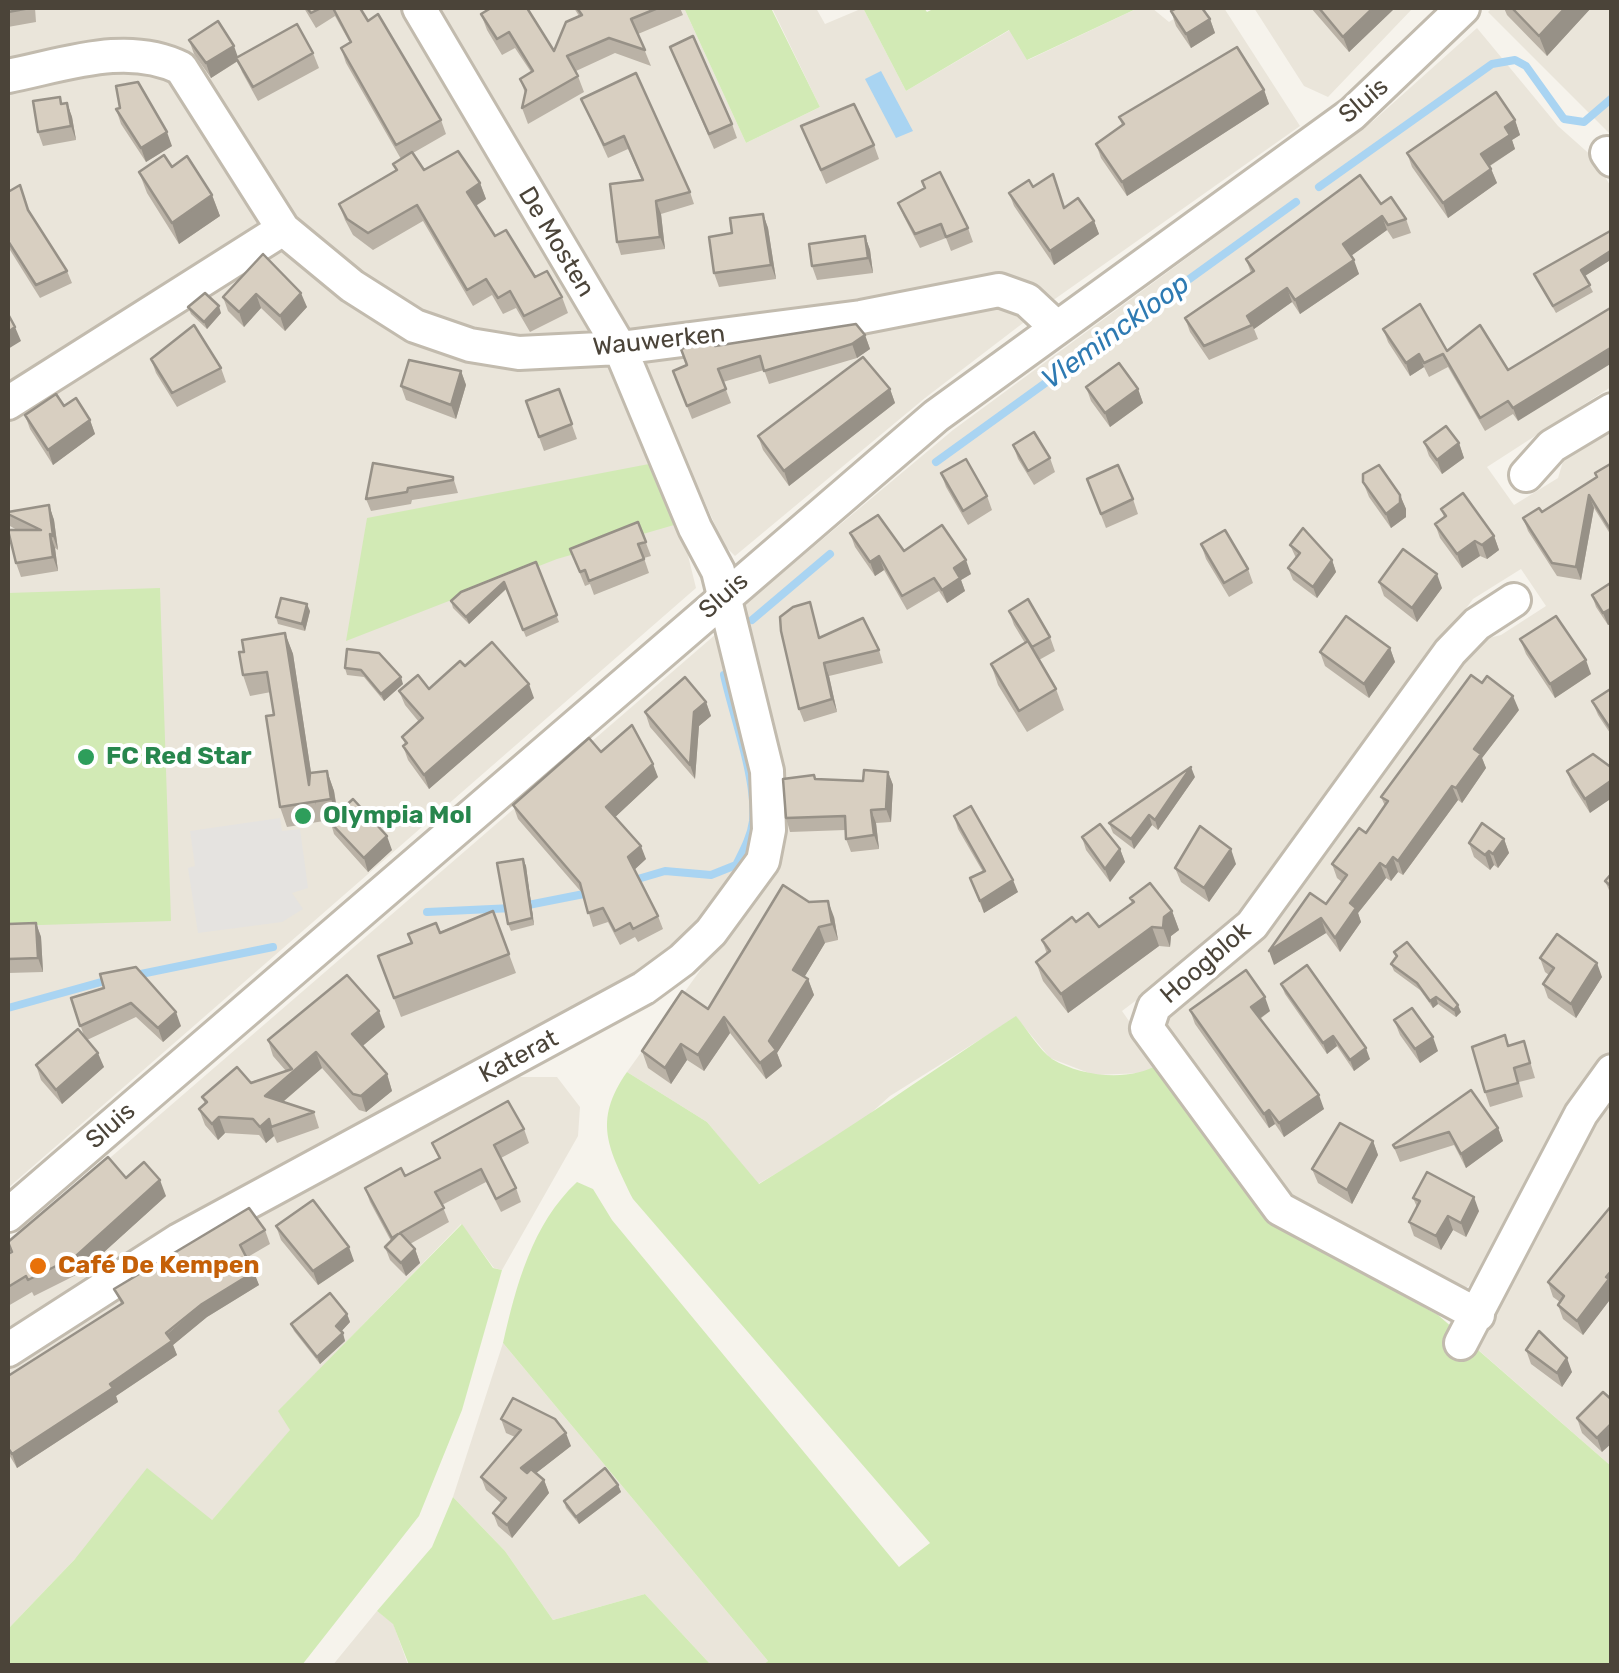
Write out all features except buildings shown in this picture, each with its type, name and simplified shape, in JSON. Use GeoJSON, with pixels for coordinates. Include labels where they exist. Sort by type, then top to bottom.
{"type":"FeatureCollection","features":[{"type":"Feature","properties":{"kind":"street","name":"De Mosten"},"geometry":{"type":"LineString","coordinates":[[418,8],[620,348],[695,528],[718,571],[724,595]]}},
{"type":"Feature","properties":{"kind":"street","name":"Sluis"},"geometry":{"type":"LineString","coordinates":[[8,1215],[936,416],[1352,114],[1463,8]]}},
{"type":"Feature","properties":{"kind":"street","name":"Wauwerken"},"geometry":{"type":"LineString","coordinates":[[8,76],[130,53],[160,58],[181,68],[283,229],[352,286],[433,332],[470,345],[520,353],[620,348],[862,317],[999,290],[1027,300],[1056,327]]}},
{"type":"Feature","properties":{"kind":"street"},"geometry":{"type":"LineString","coordinates":[[8,404],[283,229]]}},
{"type":"Feature","properties":{"kind":"street"},"geometry":{"type":"LineString","coordinates":[[1526,475],[1552,446],[1612,410]]}},
{"type":"Feature","properties":{"kind":"street","name":"Katerat"},"geometry":{"type":"LineString","coordinates":[[8,1350],[179,1240],[644,988],[682,960],[710,932],[762,861],[769,830],[767,771],[724,595]]}},
{"type":"Feature","properties":{"kind":"street","name":"Hoogblok"},"geometry":{"type":"LineString","coordinates":[[1514,600],[1477,624],[1450,652],[1252,926],[1154,1007],[1147,1028],[1280,1209],[1470,1329],[1581,1114],[1612,1071]]}},
{"type":"Feature","properties":{"kind":"shaded area"},"geometry":{"type":"Polygon","coordinates":[[[8,8],[404,8],[597,339],[552,344],[450,330],[303,235],[183,56],[8,61],[8,8]]]}},
{"type":"Feature","properties":{"kind":"shaded area"},"geometry":{"type":"Polygon","coordinates":[[[434,8],[684,8],[746,143],[820,107],[772,8],[816,8],[825,24],[863,8],[906,91],[1010,30],[1028,60],[1138,8],[1152,8],[1169,22],[1191,8],[1224,8],[1300,126],[1052,301],[629,332],[434,8]]]}},
{"type":"Feature","properties":{"kind":"shaded area"},"geometry":{"type":"Polygon","coordinates":[[[1254,8],[1413,8],[1328,97],[1304,86],[1254,8]]]}},
{"type":"Feature","properties":{"kind":"shaded area"},"geometry":{"type":"Polygon","coordinates":[[[1492,8],[1611,8],[1611,135],[1488,12],[1492,8]]]}},
{"type":"Feature","properties":{"kind":"shaded area"},"geometry":{"type":"Polygon","coordinates":[[[1477,28],[1558,126],[1594,158],[1611,187],[1611,387],[1487,467],[1514,505],[1558,478],[1564,458],[1611,427],[1612,1047],[1567,1111],[1472,1283],[1460,1293],[1311,1212],[1276,1185],[1165,1032],[1168,1010],[1254,945],[1473,642],[1501,635],[1546,606],[1521,569],[1473,599],[1229,930],[1122,1011],[1159,1064],[1145,1073],[1094,1075],[1050,1058],[1016,1017],[890,1096],[853,1129],[758,1184],[707,1122],[627,1072],[783,855],[784,769],[744,605],[953,430],[1373,121],[1477,28]]]}},
{"type":"Feature","properties":{"kind":"shaded area"},"geometry":{"type":"Polygon","coordinates":[[[124,62],[165,71],[263,220],[249,240],[8,390],[8,82],[124,62]]]}},
{"type":"Feature","properties":{"kind":"shaded area"},"geometry":{"type":"Polygon","coordinates":[[[279,245],[394,327],[591,360],[615,369],[681,527],[696,588],[8,1188],[8,420],[265,250],[279,245]]]}},
{"type":"Feature","properties":{"kind":"shaded area"},"geometry":{"type":"Polygon","coordinates":[[[991,300],[1024,314],[1023,323],[925,398],[735,556],[724,545],[642,362],[646,351],[991,300]]]}},
{"type":"Feature","properties":{"kind":"shaded area"},"geometry":{"type":"Polygon","coordinates":[[[723,628],[753,764],[759,826],[751,858],[729,896],[658,967],[8,1332],[8,1246],[723,628]]]}},
{"type":"Feature","properties":{"kind":"shaded area"},"geometry":{"type":"Polygon","coordinates":[[[280,818],[282,831],[300,829],[308,888],[292,893],[303,909],[282,922],[198,933],[188,868],[195,866],[190,831],[280,818]]]}},
{"type":"Feature","properties":{"kind":"shaded area"},"geometry":{"type":"Polygon","coordinates":[[[512,1077],[557,1077],[580,1107],[578,1136],[502,1270],[494,1268],[461,1224],[279,1411],[291,1430],[212,1520],[75,1559],[8,1629],[8,1367],[158,1269],[512,1077]]]}},
{"type":"Feature","properties":{"kind":"shaded area"},"geometry":{"type":"Polygon","coordinates":[[[1611,1099],[1611,1466],[1475,1347],[1611,1099]]]}},
{"type":"Feature","properties":{"kind":"shaded area"},"geometry":{"type":"Polygon","coordinates":[[[503,1343],[768,1661],[763,1665],[711,1665],[645,1594],[553,1620],[505,1551],[453,1497],[503,1343]]]}},
{"type":"Feature","properties":{"kind":"shaded area"},"geometry":{"type":"Polygon","coordinates":[[[377,1611],[393,1623],[408,1665],[332,1666],[377,1611]]]}},
{"type":"Feature","properties":{"kind":"green space"},"geometry":{"type":"Polygon","coordinates":[[[684,8],[771,8],[820,107],[746,143],[684,8]]]}},
{"type":"Feature","properties":{"kind":"green space"},"geometry":{"type":"Polygon","coordinates":[[[863,8],[924,8],[927,12],[935,8],[1138,8],[1027,60],[1009,30],[906,91],[863,8]]]}},
{"type":"Feature","properties":{"kind":"green space"},"geometry":{"type":"Polygon","coordinates":[[[649,464],[674,525],[557,559],[346,641],[367,518],[649,464]]]}},
{"type":"Feature","properties":{"kind":"green space","name":"FC Red Star"},"geometry":{"type":"Polygon","coordinates":[[[160,588],[171,921],[8,926],[8,593],[160,588]]]}},
{"type":"Feature","properties":{"kind":"green space"},"geometry":{"type":"Polygon","coordinates":[[[1016,1016],[1047,1055],[1077,1070],[1120,1075],[1159,1064],[1273,1224],[1438,1315],[1611,1466],[1611,1665],[763,1665],[768,1661],[503,1343],[528,1257],[548,1217],[577,1182],[593,1189],[612,1220],[899,1567],[930,1543],[633,1199],[611,1150],[607,1121],[610,1106],[627,1072],[707,1122],[759,1184],[1016,1016]]]}},
{"type":"Feature","properties":{"kind":"green space"},"geometry":{"type":"Polygon","coordinates":[[[462,1224],[493,1268],[502,1270],[462,1410],[419,1516],[302,1665],[8,1665],[8,1629],[75,1559],[147,1468],[212,1520],[290,1430],[278,1411],[462,1224]]]}},
{"type":"Feature","properties":{"kind":"green space"},"geometry":{"type":"Polygon","coordinates":[[[453,1497],[505,1551],[553,1620],[645,1594],[711,1665],[409,1665],[393,1624],[377,1611],[432,1547],[453,1497]]]}},
{"type":"Feature","properties":{"kind":"water"},"geometry":{"type":"Polygon","coordinates":[[[881,71],[913,131],[896,138],[865,79],[881,71]]]}},
{"type":"Feature","properties":{"kind":"waterway","name":"Vleminckloop"},"geometry":{"type":"LineString","coordinates":[[1319,187],[1492,64],[1515,60],[1526,66],[1564,119],[1584,122],[1612,98]]}},
{"type":"Feature","properties":{"kind":"waterway","name":"Vleminckloop"},"geometry":{"type":"LineString","coordinates":[[936,462],[1296,202]]}},
{"type":"Feature","properties":{"kind":"waterway","name":"Vleminckloop"},"geometry":{"type":"LineString","coordinates":[[752,620],[830,554]]}},
{"type":"Feature","properties":{"kind":"waterway","name":"Vleminckloop"},"geometry":{"type":"LineString","coordinates":[[631,881],[665,871],[711,875],[736,865],[746,844],[753,821],[751,787],[724,675]]}},
{"type":"Feature","properties":{"kind":"waterway","name":"Vleminckloop"},"geometry":{"type":"LineString","coordinates":[[427,912],[513,908],[589,893]]}},
{"type":"Feature","properties":{"kind":"waterway","name":"Vleminckloop"},"geometry":{"type":"LineString","coordinates":[[136,975],[273,947]]}},
{"type":"Feature","properties":{"kind":"waterway","name":"Vleminckloop"},"geometry":{"type":"LineString","coordinates":[[8,1008],[112,979]]}},
{"type":"Feature","properties":{"kind":"place","name":"FC Red Star"},"geometry":{"type":"Point","coordinates":[86,757]}},
{"type":"Feature","properties":{"kind":"place","name":"Olympia Mol"},"geometry":{"type":"Point","coordinates":[303,816]}},
{"type":"Feature","properties":{"kind":"place","name":"Café De Kempen"},"geometry":{"type":"Point","coordinates":[38,1266]}}]}
